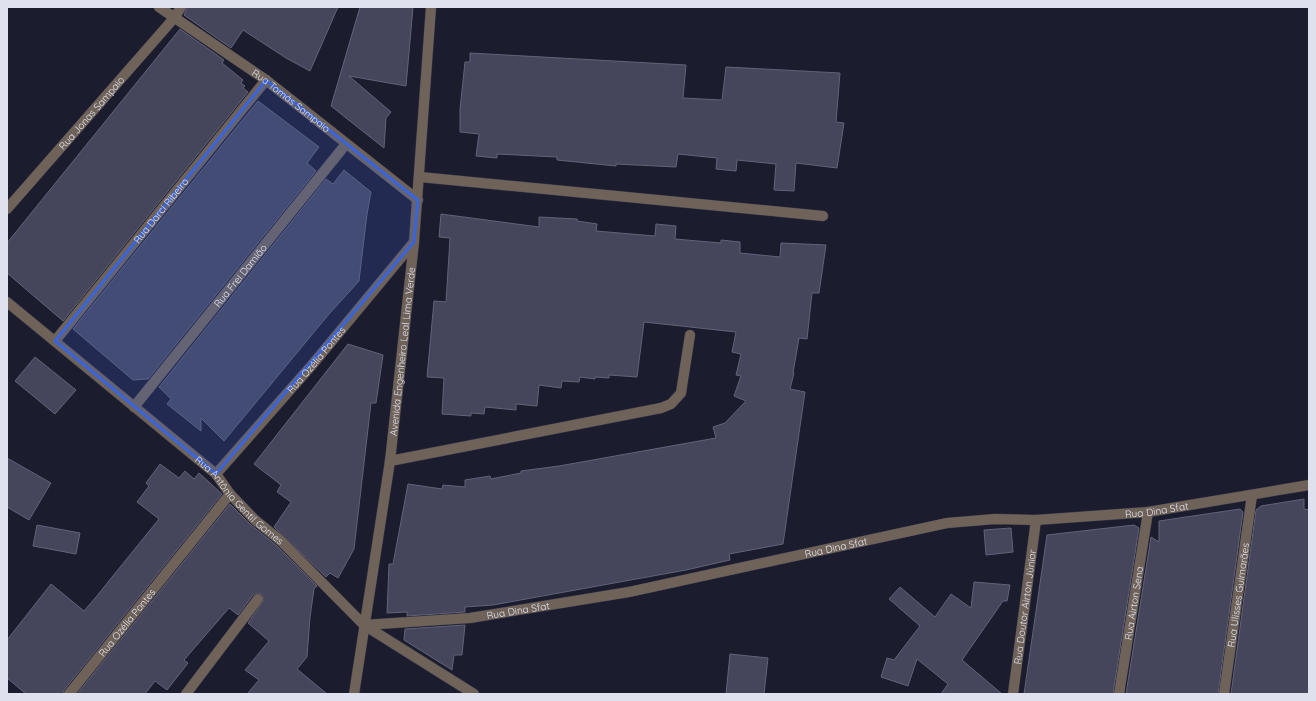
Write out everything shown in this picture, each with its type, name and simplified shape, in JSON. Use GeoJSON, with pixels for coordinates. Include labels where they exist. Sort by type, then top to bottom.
{"type":"FeatureCollection","features":[{"type":"Feature","properties":{"kind":"street","name":"Rua Tomás Sampaio"},"geometry":{"type":"LineString","coordinates":[[159,7],[266,80],[418,200]]}},
{"type":"Feature","properties":{"kind":"street","name":"Rua Jonas Sampaio"},"geometry":{"type":"LineString","coordinates":[[7,209],[175,17],[182,7]]}},
{"type":"Feature","properties":{"kind":"street","name":"Avenida Engenheiro Leal Lima Verde"},"geometry":{"type":"LineString","coordinates":[[354,694],[390,462],[418,200],[432,7]]}},
{"type":"Feature","properties":{"kind":"street","name":"Rua Darci Ribeiro"},"geometry":{"type":"LineString","coordinates":[[55,341],[266,80]]}},
{"type":"Feature","properties":{"kind":"street","name":"Rua Frei Damião"},"geometry":{"type":"LineString","coordinates":[[134,407],[346,144]]}},
{"type":"Feature","properties":{"kind":"street"},"geometry":{"type":"LineString","coordinates":[[420,177],[823,216]]}},
{"type":"Feature","properties":{"kind":"street","name":"Rua Ozélia Pontes"},"geometry":{"type":"LineString","coordinates":[[216,474],[312,365],[414,242]]}},
{"type":"Feature","properties":{"kind":"street","name":"Rua Antônio Gentil Gomes"},"geometry":{"type":"LineString","coordinates":[[7,302],[216,474],[230,494],[255,520],[281,541],[364,625],[474,694]]}},
{"type":"Feature","properties":{"kind":"street"},"geometry":{"type":"LineString","coordinates":[[390,462],[661,408],[671,404],[681,393],[690,335]]}},
{"type":"Feature","properties":{"kind":"street","name":"Rua Dina Sfat"},"geometry":{"type":"LineString","coordinates":[[364,625],[470,618],[628,592],[947,523],[995,519],[1036,520],[1148,512],[1309,485]]}},
{"type":"Feature","properties":{"kind":"street","name":"Rua Ozélia Pontes"},"geometry":{"type":"LineString","coordinates":[[69,694],[230,494]]}},
{"type":"Feature","properties":{"kind":"street","name":"Rua Ulisses Guimarães"},"geometry":{"type":"LineString","coordinates":[[1224,694],[1252,495]]}},
{"type":"Feature","properties":{"kind":"street","name":"Rua Airton Sena"},"geometry":{"type":"LineString","coordinates":[[1119,694],[1148,512]]}},
{"type":"Feature","properties":{"kind":"street","name":"Rua Doutor Airton Júnior"},"geometry":{"type":"LineString","coordinates":[[1014,694],[1036,520]]}},
{"type":"Feature","properties":{"kind":"street"},"geometry":{"type":"LineString","coordinates":[[186,694],[258,599]]}},
{"type":"Feature","properties":{"kind":"highlighted area"},"geometry":{"type":"Polygon","coordinates":[[[266,80],[418,200],[414,242],[216,474],[55,341],[266,80]]]}},
{"type":"Feature","properties":{"kind":"building"},"geometry":{"type":"Polygon","coordinates":[[[187,7],[338,7],[310,71],[286,58],[243,30],[231,48],[184,15],[187,7]]]}},
{"type":"Feature","properties":{"kind":"building"},"geometry":{"type":"Polygon","coordinates":[[[360,7],[413,7],[406,86],[349,76],[391,112],[386,118],[384,148],[331,106],[360,7]]]}},
{"type":"Feature","properties":{"kind":"building"},"geometry":{"type":"Polygon","coordinates":[[[180,29],[224,60],[222,63],[243,80],[241,83],[245,86],[243,88],[248,92],[63,321],[7,273],[7,243],[180,29]]]}},
{"type":"Feature","properties":{"kind":"building"},"geometry":{"type":"Polygon","coordinates":[[[470,53],[686,65],[683,98],[722,100],[726,67],[840,73],[836,122],[844,123],[837,168],[796,163],[794,191],[774,190],[776,164],[737,160],[736,171],[716,169],[717,158],[678,154],[676,167],[616,164],[616,166],[557,160],[557,157],[497,154],[497,158],[476,156],[479,134],[460,132],[460,109],[465,62],[470,62],[470,53]]]}},
{"type":"Feature","properties":{"kind":"building"},"geometry":{"type":"Polygon","coordinates":[[[258,101],[319,147],[307,163],[316,171],[148,379],[133,380],[73,329],[258,101]]]}},
{"type":"Feature","properties":{"kind":"building"},"geometry":{"type":"Polygon","coordinates":[[[344,170],[371,192],[359,281],[329,314],[224,441],[201,418],[201,431],[167,404],[171,399],[159,387],[326,179],[333,184],[344,170]]]}},
{"type":"Feature","properties":{"kind":"building"},"geometry":{"type":"Polygon","coordinates":[[[441,214],[539,227],[539,217],[577,219],[577,221],[597,224],[596,231],[655,236],[656,224],[676,226],[675,239],[721,243],[721,240],[740,242],[740,253],[780,257],[781,243],[826,245],[819,293],[812,293],[807,339],[799,338],[790,389],[805,392],[783,544],[729,554],[730,560],[686,570],[493,605],[465,607],[465,612],[407,616],[407,612],[387,613],[389,564],[393,564],[408,484],[442,489],[443,485],[465,487],[465,480],[490,476],[491,479],[521,473],[521,471],[559,466],[716,438],[713,427],[725,423],[746,401],[734,396],[741,376],[736,375],[741,354],[732,352],[736,332],[644,322],[637,377],[609,375],[609,378],[595,377],[595,379],[580,377],[579,382],[562,381],[561,388],[539,385],[537,406],[516,404],[516,410],[485,407],[484,414],[471,413],[471,416],[442,414],[444,378],[427,377],[434,301],[446,302],[450,238],[439,237],[441,214]]]}},
{"type":"Feature","properties":{"kind":"building"},"geometry":{"type":"Polygon","coordinates":[[[348,344],[383,355],[376,403],[371,403],[354,549],[338,578],[330,573],[326,577],[274,527],[291,502],[277,492],[281,485],[254,464],[348,344]]]}},
{"type":"Feature","properties":{"kind":"building"},"geometry":{"type":"Polygon","coordinates":[[[35,357],[76,390],[55,414],[15,381],[35,357]]]}},
{"type":"Feature","properties":{"kind":"building"},"geometry":{"type":"Polygon","coordinates":[[[7,458],[51,483],[29,520],[7,507],[7,458]]]}},
{"type":"Feature","properties":{"kind":"building"},"geometry":{"type":"Polygon","coordinates":[[[160,464],[179,478],[185,471],[194,479],[199,473],[222,494],[64,690],[63,694],[26,694],[7,678],[7,640],[51,584],[84,611],[159,519],[137,502],[149,486],[146,483],[160,464]]]}},
{"type":"Feature","properties":{"kind":"building"},"geometry":{"type":"Polygon","coordinates":[[[1304,499],[1304,509],[1309,510],[1309,694],[1231,694],[1256,510],[1261,506],[1304,499]]]}},
{"type":"Feature","properties":{"kind":"building"},"geometry":{"type":"Polygon","coordinates":[[[230,504],[251,525],[277,546],[317,586],[314,589],[310,617],[307,657],[297,669],[327,694],[247,694],[259,680],[245,670],[269,641],[248,623],[264,600],[262,594],[258,593],[253,595],[238,615],[229,608],[184,660],[188,663],[167,690],[155,681],[145,694],[77,694],[230,504]]]}},
{"type":"Feature","properties":{"kind":"building"},"geometry":{"type":"Polygon","coordinates":[[[1240,509],[1243,512],[1218,694],[1126,694],[1151,537],[1159,542],[1159,521],[1240,509]]]}},
{"type":"Feature","properties":{"kind":"building"},"geometry":{"type":"Polygon","coordinates":[[[37,525],[80,533],[76,554],[33,546],[37,525]]]}},
{"type":"Feature","properties":{"kind":"building"},"geometry":{"type":"Polygon","coordinates":[[[1134,525],[1139,528],[1113,694],[1024,694],[1047,535],[1134,525]]]}},
{"type":"Feature","properties":{"kind":"building"},"geometry":{"type":"Polygon","coordinates":[[[1011,528],[1013,552],[986,555],[984,530],[1011,528]]]}},
{"type":"Feature","properties":{"kind":"building"},"geometry":{"type":"Polygon","coordinates":[[[974,582],[1010,585],[1007,601],[1003,601],[962,660],[1002,694],[941,694],[948,684],[917,659],[908,686],[881,677],[887,658],[894,660],[920,626],[889,599],[900,587],[935,617],[951,594],[971,608],[974,582]]]}},
{"type":"Feature","properties":{"kind":"building"},"geometry":{"type":"Polygon","coordinates":[[[465,625],[462,655],[454,655],[452,670],[404,640],[405,629],[465,625]]]}},
{"type":"Feature","properties":{"kind":"building"},"geometry":{"type":"Polygon","coordinates":[[[730,654],[768,658],[764,694],[726,694],[730,654]]]}}]}
